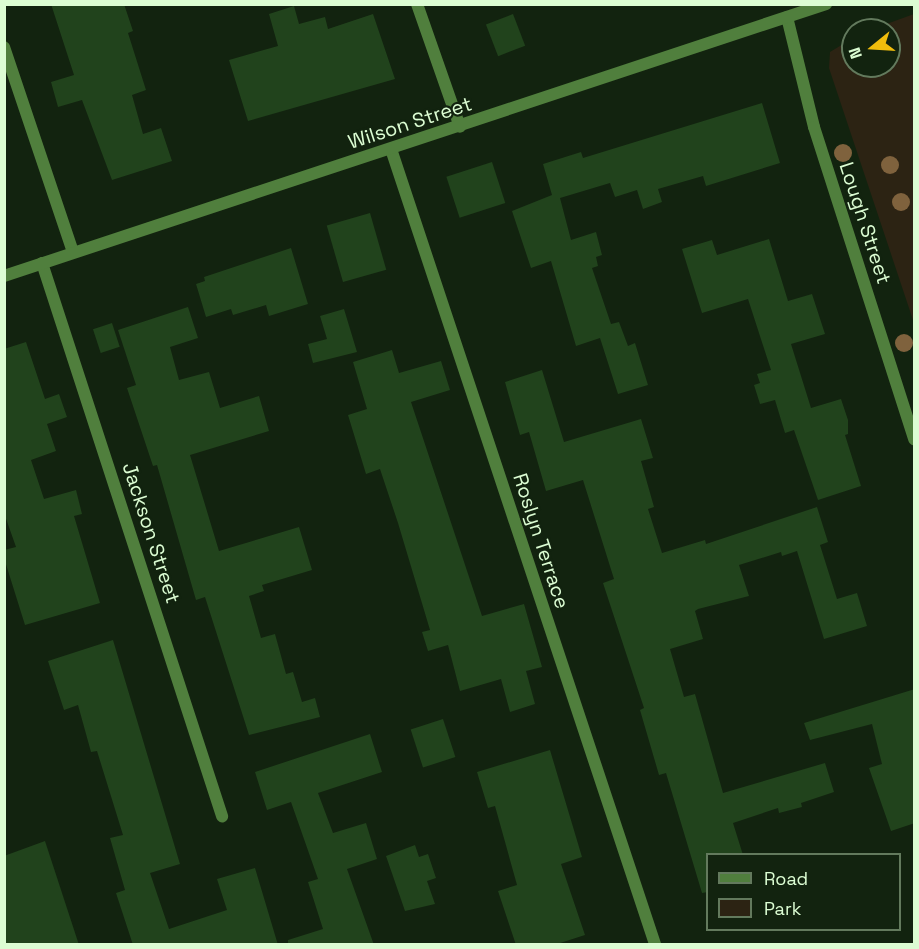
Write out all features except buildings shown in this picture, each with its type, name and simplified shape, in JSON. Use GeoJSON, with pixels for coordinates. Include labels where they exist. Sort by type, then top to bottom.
{"type":"FeatureCollection","features":[{"type":"Feature","properties":{"kind":"street"},"geometry":{"type":"LineString","coordinates":[[417,4],[460,127]]}},
{"type":"Feature","properties":{"kind":"street","name":"Wilson Street"},"geometry":{"type":"LineString","coordinates":[[4,276],[826,4]]}},
{"type":"Feature","properties":{"kind":"street","name":"Lough Street"},"geometry":{"type":"LineString","coordinates":[[787,17],[814,127],[915,439]]}},
{"type":"Feature","properties":{"kind":"street"},"geometry":{"type":"LineString","coordinates":[[4,46],[73,252]]}},
{"type":"Feature","properties":{"kind":"street","name":"Roslyn Terrace"},"geometry":{"type":"LineString","coordinates":[[391,149],[655,945]]}},
{"type":"Feature","properties":{"kind":"street","name":"Jackson Street"},"geometry":{"type":"LineString","coordinates":[[42,263],[222,816]]}},
{"type":"Feature","properties":{"kind":"green space"},"geometry":{"type":"Polygon","coordinates":[[[914,14],[914,323],[829,68],[830,52],[841,45],[841,78],[901,78],[901,19],[914,14]]]}}]}
